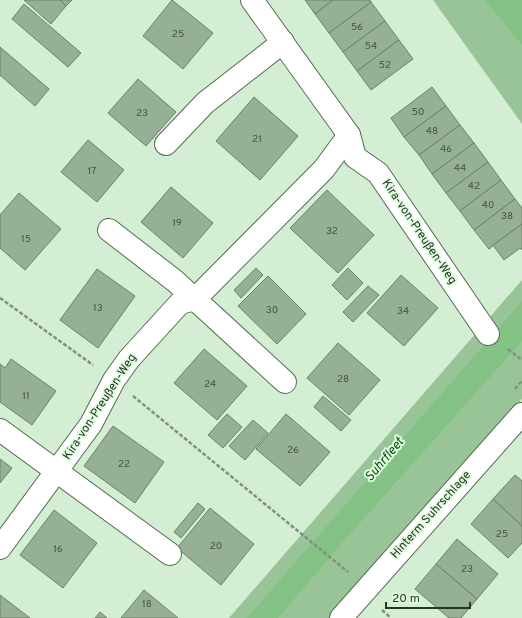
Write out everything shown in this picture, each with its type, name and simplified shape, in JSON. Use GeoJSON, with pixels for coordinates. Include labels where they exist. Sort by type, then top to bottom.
{"type":"FeatureCollection","features":[{"type":"Feature","properties":{"kind":"street","name":"Kira-von-Preußen-Weg"},"geometry":{"type":"LineString","coordinates":[[252,0],[350,135],[355,157],[378,173],[488,334]]}},
{"type":"Feature","properties":{"kind":"street"},"geometry":{"type":"LineString","coordinates":[[166,144],[205,103],[282,42]]}},
{"type":"Feature","properties":{"kind":"street","name":"Kira-von-Preußen-Weg"},"geometry":{"type":"LineString","coordinates":[[0,548],[58,471],[91,424],[114,380],[129,358],[180,303],[195,298],[324,169],[350,135]]}},
{"type":"Feature","properties":{"kind":"street"},"geometry":{"type":"LineString","coordinates":[[109,230],[195,298],[285,382]]}},
{"type":"Feature","properties":{"kind":"street","name":"Hinterm Suhrschlage"},"geometry":{"type":"LineString","coordinates":[[341,618],[522,414]]}},
{"type":"Feature","properties":{"kind":"street","name":"Kira-von-Preußen-Weg"},"geometry":{"type":"LineString","coordinates":[[0,430],[170,554]]}},
{"type":"Feature","properties":{"kind":"path"},"geometry":{"type":"LineString","coordinates":[[0,298],[114,380],[344,568]]}},
{"type":"Feature","properties":{"kind":"shaded area"},"geometry":{"type":"Polygon","coordinates":[[[433,0],[522,0],[522,124],[433,0]]]}},
{"type":"Feature","properties":{"kind":"shaded area"},"geometry":{"type":"Polygon","coordinates":[[[522,280],[522,399],[331,618],[229,618],[522,280]]]}},
{"type":"Feature","properties":{"kind":"water"},"geometry":{"type":"Polygon","coordinates":[[[485,0],[522,0],[522,45],[485,0]]]}},
{"type":"Feature","properties":{"kind":"water","name":"Suhrfleet"},"geometry":{"type":"Polygon","coordinates":[[[522,301],[522,341],[341,544],[278,618],[247,618],[522,301]]]}},
{"type":"Feature","properties":{"kind":"building"},"geometry":{"type":"Polygon","coordinates":[[[24,0],[60,0],[66,6],[51,24],[24,0]]]}},
{"type":"Feature","properties":{"kind":"building"},"geometry":{"type":"Polygon","coordinates":[[[60,0],[72,0],[66,6],[60,0]]]}},
{"type":"Feature","properties":{"kind":"building"},"geometry":{"type":"Polygon","coordinates":[[[172,0],[213,33],[183,69],[143,36],[172,0]]]}},
{"type":"Feature","properties":{"kind":"building"},"geometry":{"type":"Polygon","coordinates":[[[305,0],[333,0],[315,14],[305,0]]]}},
{"type":"Feature","properties":{"kind":"building"},"geometry":{"type":"Polygon","coordinates":[[[333,0],[370,0],[371,2],[329,33],[315,14],[333,0]]]}},
{"type":"Feature","properties":{"kind":"building"},"geometry":{"type":"Polygon","coordinates":[[[371,2],[385,21],[343,52],[329,33],[371,2]]]}},
{"type":"Feature","properties":{"kind":"building"},"geometry":{"type":"Polygon","coordinates":[[[24,4],[81,53],[68,67],[12,19],[24,4]]]}},
{"type":"Feature","properties":{"kind":"building"},"geometry":{"type":"Polygon","coordinates":[[[385,21],[399,40],[357,71],[343,52],[385,21]]]}},
{"type":"Feature","properties":{"kind":"building"},"geometry":{"type":"Polygon","coordinates":[[[399,40],[413,59],[371,90],[357,71],[399,40]]]}},
{"type":"Feature","properties":{"kind":"building"},"geometry":{"type":"Polygon","coordinates":[[[0,47],[49,89],[35,106],[0,75],[0,47]]]}},
{"type":"Feature","properties":{"kind":"building"},"geometry":{"type":"Polygon","coordinates":[[[138,79],[176,112],[146,146],[108,113],[138,79]]]}},
{"type":"Feature","properties":{"kind":"building"},"geometry":{"type":"Polygon","coordinates":[[[432,87],[446,106],[404,137],[391,118],[432,87]]]}},
{"type":"Feature","properties":{"kind":"building"},"geometry":{"type":"Polygon","coordinates":[[[254,97],[298,136],[260,180],[216,141],[254,97]]]}},
{"type":"Feature","properties":{"kind":"building"},"geometry":{"type":"Polygon","coordinates":[[[446,106],[460,125],[419,155],[404,137],[446,106]]]}},
{"type":"Feature","properties":{"kind":"building"},"geometry":{"type":"Polygon","coordinates":[[[460,125],[474,143],[432,174],[419,155],[460,125]]]}},
{"type":"Feature","properties":{"kind":"building"},"geometry":{"type":"Polygon","coordinates":[[[88,140],[124,170],[97,202],[61,172],[88,140]]]}},
{"type":"Feature","properties":{"kind":"building"},"geometry":{"type":"Polygon","coordinates":[[[474,143],[488,162],[446,193],[432,174],[474,143]]]}},
{"type":"Feature","properties":{"kind":"building"},"geometry":{"type":"Polygon","coordinates":[[[488,162],[501,180],[460,211],[446,193],[488,162]]]}},
{"type":"Feature","properties":{"kind":"building"},"geometry":{"type":"Polygon","coordinates":[[[501,180],[515,199],[474,230],[460,211],[501,180]]]}},
{"type":"Feature","properties":{"kind":"building"},"geometry":{"type":"Polygon","coordinates":[[[171,187],[213,223],[183,258],[141,222],[171,187]]]}},
{"type":"Feature","properties":{"kind":"building"},"geometry":{"type":"Polygon","coordinates":[[[327,190],[374,235],[338,273],[290,228],[327,190]]]}},
{"type":"Feature","properties":{"kind":"building"},"geometry":{"type":"Polygon","coordinates":[[[19,193],[61,229],[25,270],[0,248],[0,215],[19,193]]]}},
{"type":"Feature","properties":{"kind":"building"},"geometry":{"type":"Polygon","coordinates":[[[515,199],[522,208],[522,224],[489,249],[474,230],[515,199]]]}},
{"type":"Feature","properties":{"kind":"building"},"geometry":{"type":"Polygon","coordinates":[[[522,224],[522,250],[520,248],[504,260],[493,245],[522,224]]]}},
{"type":"Feature","properties":{"kind":"building"},"geometry":{"type":"Polygon","coordinates":[[[256,268],[263,275],[241,298],[234,290],[256,268]]]}},
{"type":"Feature","properties":{"kind":"building"},"geometry":{"type":"Polygon","coordinates":[[[348,268],[363,283],[347,300],[332,285],[348,268]]]}},
{"type":"Feature","properties":{"kind":"building"},"geometry":{"type":"Polygon","coordinates":[[[97,269],[135,296],[98,348],[60,320],[97,269]]]}},
{"type":"Feature","properties":{"kind":"building"},"geometry":{"type":"Polygon","coordinates":[[[401,275],[438,308],[404,346],[367,313],[401,275]]]}},
{"type":"Feature","properties":{"kind":"building"},"geometry":{"type":"Polygon","coordinates":[[[268,276],[306,314],[277,344],[238,306],[268,276]]]}},
{"type":"Feature","properties":{"kind":"building"},"geometry":{"type":"Polygon","coordinates":[[[368,286],[379,295],[353,322],[343,312],[368,286]]]}},
{"type":"Feature","properties":{"kind":"building"},"geometry":{"type":"Polygon","coordinates":[[[338,343],[380,380],[349,415],[307,378],[338,343]]]}},
{"type":"Feature","properties":{"kind":"building"},"geometry":{"type":"Polygon","coordinates":[[[204,349],[247,386],[217,420],[174,383],[204,349]]]}},
{"type":"Feature","properties":{"kind":"building"},"geometry":{"type":"Polygon","coordinates":[[[11,359],[56,391],[32,425],[0,402],[0,364],[5,368],[11,359]]]}},
{"type":"Feature","properties":{"kind":"building"},"geometry":{"type":"Polygon","coordinates":[[[323,396],[351,420],[341,431],[314,407],[323,396]]]}},
{"type":"Feature","properties":{"kind":"building"},"geometry":{"type":"Polygon","coordinates":[[[227,414],[242,427],[223,448],[208,435],[227,414]]]}},
{"type":"Feature","properties":{"kind":"building"},"geometry":{"type":"Polygon","coordinates":[[[286,414],[330,452],[300,486],[256,449],[286,414]]]}},
{"type":"Feature","properties":{"kind":"building"},"geometry":{"type":"Polygon","coordinates":[[[253,420],[268,433],[245,460],[229,446],[253,420]]]}},
{"type":"Feature","properties":{"kind":"building"},"geometry":{"type":"Polygon","coordinates":[[[113,426],[164,462],[135,503],[84,466],[113,426]]]}},
{"type":"Feature","properties":{"kind":"building"},"geometry":{"type":"Polygon","coordinates":[[[0,459],[12,468],[0,483],[0,459]]]}},
{"type":"Feature","properties":{"kind":"building"},"geometry":{"type":"Polygon","coordinates":[[[515,475],[522,481],[522,526],[493,499],[515,475]]]}},
{"type":"Feature","properties":{"kind":"building"},"geometry":{"type":"Polygon","coordinates":[[[493,499],[522,526],[522,543],[508,558],[471,524],[493,499]]]}},
{"type":"Feature","properties":{"kind":"building"},"geometry":{"type":"Polygon","coordinates":[[[198,503],[205,509],[181,538],[174,532],[198,503]]]}},
{"type":"Feature","properties":{"kind":"building"},"geometry":{"type":"Polygon","coordinates":[[[210,508],[254,544],[221,585],[177,548],[210,508]]]}},
{"type":"Feature","properties":{"kind":"building"},"geometry":{"type":"Polygon","coordinates":[[[54,510],[97,543],[63,588],[20,555],[54,510]]]}},
{"type":"Feature","properties":{"kind":"building"},"geometry":{"type":"Polygon","coordinates":[[[457,539],[498,574],[477,599],[436,564],[457,539]]]}},
{"type":"Feature","properties":{"kind":"building"},"geometry":{"type":"Polygon","coordinates":[[[436,564],[477,599],[461,618],[449,618],[415,589],[436,564]]]}},
{"type":"Feature","properties":{"kind":"building"},"geometry":{"type":"Polygon","coordinates":[[[144,590],[178,618],[121,618],[144,590]]]}},
{"type":"Feature","properties":{"kind":"building"},"geometry":{"type":"Polygon","coordinates":[[[0,595],[30,618],[0,618],[0,595]]]}},
{"type":"Feature","properties":{"kind":"building"},"geometry":{"type":"Polygon","coordinates":[[[100,612],[107,618],[95,618],[100,612]]]}}]}
